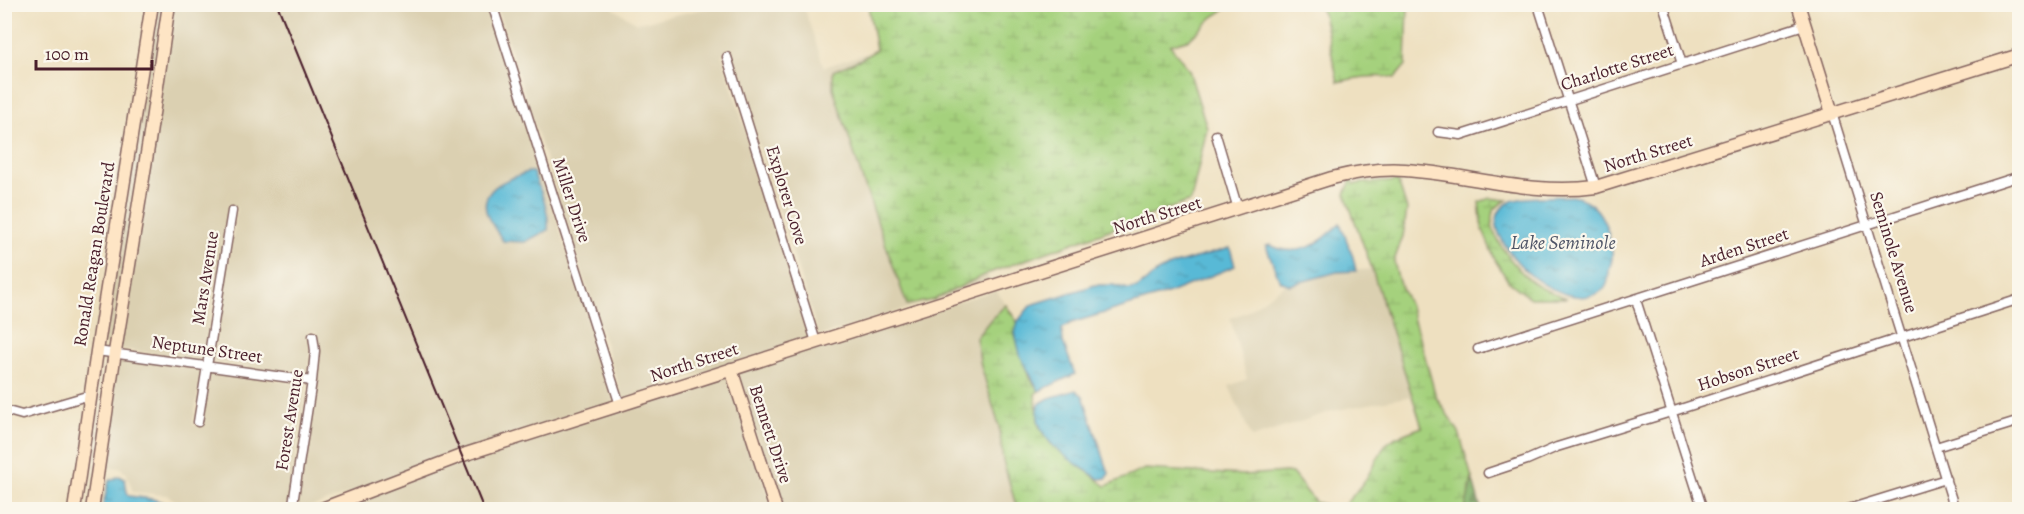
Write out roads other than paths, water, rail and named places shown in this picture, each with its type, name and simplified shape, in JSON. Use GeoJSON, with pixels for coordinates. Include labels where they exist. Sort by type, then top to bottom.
{"type":"FeatureCollection","features":[{"type":"Feature","properties":{"kind":"street","name":"Ronald Reagan Boulevard"},"geometry":{"type":"LineString","coordinates":[[74,510],[152,4]]}},
{"type":"Feature","properties":{"kind":"street","name":"Ronald Reagan Boulevard"},"geometry":{"type":"LineString","coordinates":[[92,510],[169,4]]}},
{"type":"Feature","properties":{"kind":"street","name":"Miller Drive"},"geometry":{"type":"LineString","coordinates":[[492,4],[620,405]]}},
{"type":"Feature","properties":{"kind":"street"},"geometry":{"type":"LineString","coordinates":[[1663,4],[1682,64]]}},
{"type":"Feature","properties":{"kind":"street","name":"Seminole Avenue"},"geometry":{"type":"LineString","coordinates":[[1798,4],[1955,510]]}},
{"type":"Feature","properties":{"kind":"street"},"geometry":{"type":"LineString","coordinates":[[1540,10],[1596,188]]}},
{"type":"Feature","properties":{"kind":"street","name":"Charlotte Street"},"geometry":{"type":"LineString","coordinates":[[1438,132],[1461,135],[1804,24]]}},
{"type":"Feature","properties":{"kind":"street","name":"North Street"},"geometry":{"type":"LineString","coordinates":[[319,510],[466,454],[1332,178],[1360,171],[1384,169],[1432,173],[1521,188],[1559,190],[1596,188],[2019,55]]}},
{"type":"Feature","properties":{"kind":"street","name":"Explorer Cove"},"geometry":{"type":"LineString","coordinates":[[727,57],[816,342]]}},
{"type":"Feature","properties":{"kind":"street"},"geometry":{"type":"LineString","coordinates":[[1216,135],[1238,209]]}},
{"type":"Feature","properties":{"kind":"street","name":"Arden Street"},"geometry":{"type":"LineString","coordinates":[[1478,348],[1636,300],[2019,176]]}},
{"type":"Feature","properties":{"kind":"street","name":"Mars Avenue"},"geometry":{"type":"LineString","coordinates":[[198,422],[232,211]]}},
{"type":"Feature","properties":{"kind":"street","name":"Hobson Street"},"geometry":{"type":"LineString","coordinates":[[1488,473],[1557,447],[2019,299]]}},
{"type":"Feature","properties":{"kind":"street"},"geometry":{"type":"LineString","coordinates":[[1636,300],[1703,510]]}},
{"type":"Feature","properties":{"kind":"street","name":"Forest Avenue"},"geometry":{"type":"LineString","coordinates":[[292,510],[312,381],[315,351],[313,336]]}},
{"type":"Feature","properties":{"kind":"street","name":"Neptune Street"},"geometry":{"type":"LineString","coordinates":[[97,351],[312,381]]}},
{"type":"Feature","properties":{"kind":"street","name":"Bennett Drive"},"geometry":{"type":"LineString","coordinates":[[731,369],[776,510]]}},
{"type":"Feature","properties":{"kind":"street"},"geometry":{"type":"LineString","coordinates":[[4,410],[22,415],[90,395]]}},
{"type":"Feature","properties":{"kind":"street"},"geometry":{"type":"LineString","coordinates":[[1936,447],[2019,421]]}},
{"type":"Feature","properties":{"kind":"street"},"geometry":{"type":"LineString","coordinates":[[1845,510],[1946,479]]}},
{"type":"Feature","properties":{"kind":"water"},"geometry":{"type":"Polygon","coordinates":[[[533,172],[544,201],[548,230],[525,242],[503,241],[488,217],[485,207],[486,199],[490,192],[503,182],[533,172]]]}},
{"type":"Feature","properties":{"kind":"water","name":"Lake Seminole"},"geometry":{"type":"Polygon","coordinates":[[[1571,196],[1588,202],[1599,213],[1607,228],[1611,245],[1612,262],[1607,285],[1595,294],[1585,296],[1574,296],[1552,289],[1533,277],[1505,246],[1497,226],[1497,216],[1502,208],[1512,201],[1532,197],[1571,196]]]}},
{"type":"Feature","properties":{"kind":"water"},"geometry":{"type":"Polygon","coordinates":[[[1340,223],[1356,271],[1337,272],[1290,285],[1280,281],[1266,246],[1299,250],[1317,243],[1340,223]]]}},
{"type":"Feature","properties":{"kind":"water"},"geometry":{"type":"Polygon","coordinates":[[[1230,248],[1235,266],[1167,294],[1071,323],[1062,329],[1063,342],[1075,374],[1039,391],[1020,355],[1015,333],[1018,321],[1031,305],[1095,285],[1137,288],[1159,271],[1175,264],[1230,248]]]}},
{"type":"Feature","properties":{"kind":"water"},"geometry":{"type":"Polygon","coordinates":[[[1076,390],[1083,396],[1109,473],[1107,478],[1099,479],[1066,457],[1047,439],[1041,428],[1038,417],[1039,404],[1049,398],[1076,390]]]}},
{"type":"Feature","properties":{"kind":"water"},"geometry":{"type":"Polygon","coordinates":[[[119,476],[125,479],[129,496],[162,502],[163,509],[102,509],[109,481],[119,476]]]}},
{"type":"Feature","properties":{"kind":"railway"},"geometry":{"type":"LineString","coordinates":[[277,4],[484,510]]}}]}
